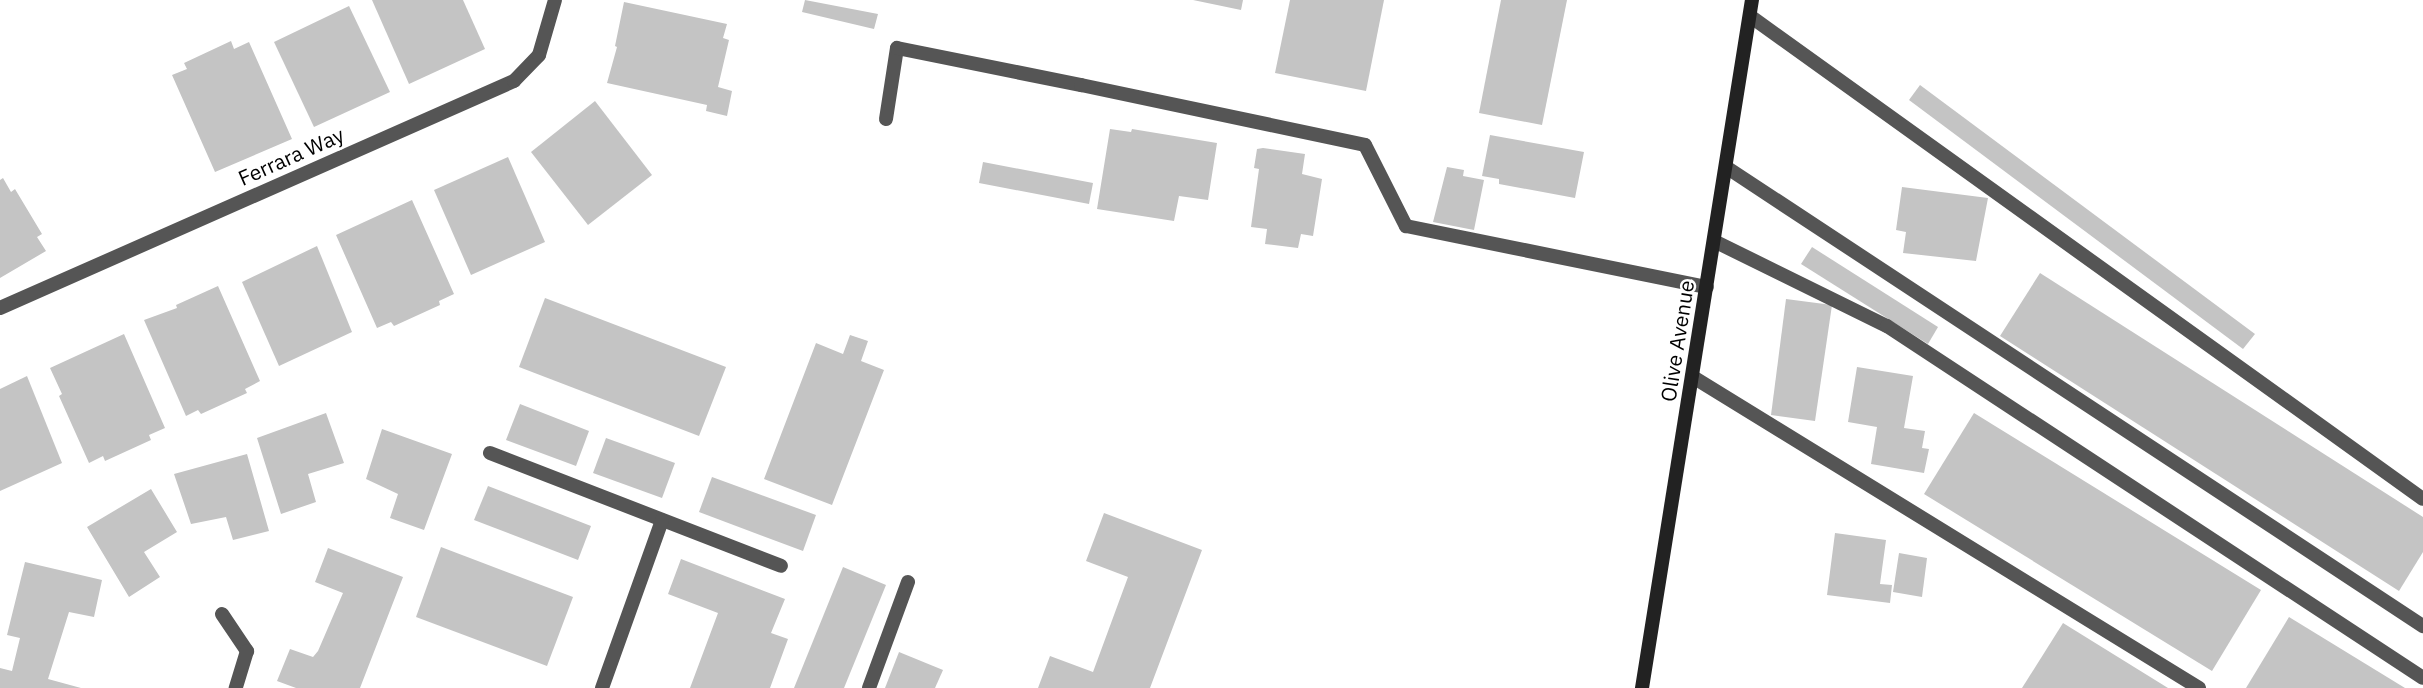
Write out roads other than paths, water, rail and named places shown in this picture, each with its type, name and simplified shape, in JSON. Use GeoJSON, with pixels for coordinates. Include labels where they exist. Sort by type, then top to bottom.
{"type":"FeatureCollection","features":[{"type":"Feature","properties":{"kind":"main road","name":"Olive Avenue"},"geometry":{"type":"LineString","coordinates":[[1642,688],[1752,0]]}},
{"type":"Feature","properties":{"kind":"street","name":"Ferrara Way"},"geometry":{"type":"LineString","coordinates":[[0,308],[514,81],[539,55],[555,0]]}},
{"type":"Feature","properties":{"kind":"street"},"geometry":{"type":"LineString","coordinates":[[1750,16],[2423,499]]}},
{"type":"Feature","properties":{"kind":"street"},"geometry":{"type":"LineString","coordinates":[[886,119],[897,48],[1081,85],[1365,145],[1406,226],[1707,287]]}},
{"type":"Feature","properties":{"kind":"street"},"geometry":{"type":"LineString","coordinates":[[1726,167],[2423,626]]}},
{"type":"Feature","properties":{"kind":"street"},"geometry":{"type":"LineString","coordinates":[[1714,241],[1886,326],[2423,678]]}},
{"type":"Feature","properties":{"kind":"street"},"geometry":{"type":"LineString","coordinates":[[1693,377],[2199,688]]}},
{"type":"Feature","properties":{"kind":"street"},"geometry":{"type":"LineString","coordinates":[[490,453],[781,566]]}},
{"type":"Feature","properties":{"kind":"street"},"geometry":{"type":"LineString","coordinates":[[601,688],[662,520]]}},
{"type":"Feature","properties":{"kind":"street"},"geometry":{"type":"LineString","coordinates":[[869,688],[908,582]]}},
{"type":"Feature","properties":{"kind":"street"},"geometry":{"type":"LineString","coordinates":[[222,614],[247,651],[236,688]]}}]}
